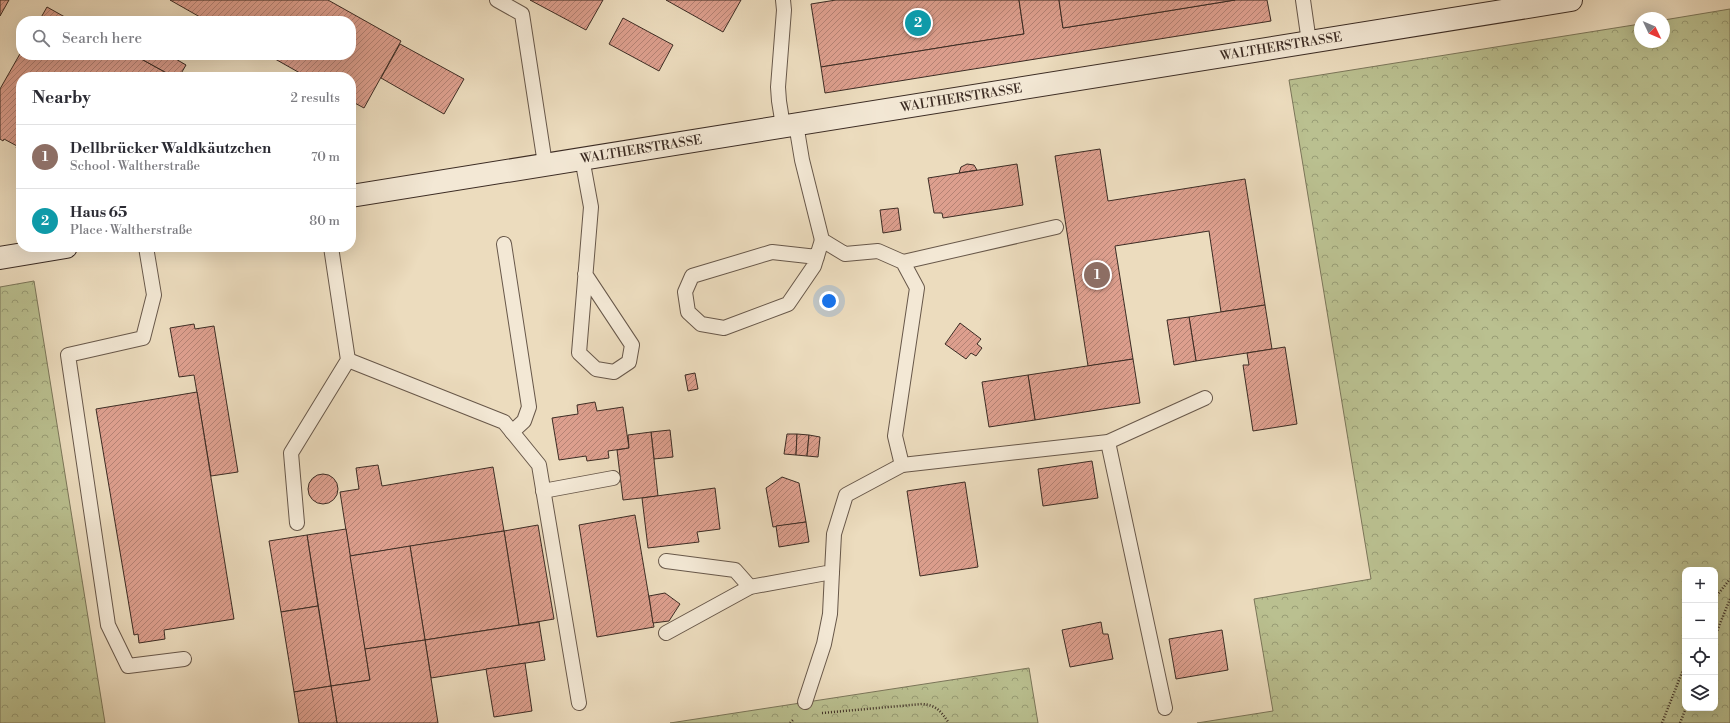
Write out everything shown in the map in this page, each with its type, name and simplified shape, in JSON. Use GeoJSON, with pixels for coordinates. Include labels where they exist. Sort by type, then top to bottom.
{"type":"FeatureCollection","features":[{"type":"Feature","properties":{"kind":"street","name":"WALTHERSTRASSE"},"geometry":{"type":"LineString","coordinates":[[356,195],[1571,0]]}},
{"type":"Feature","properties":{"kind":"street"},"geometry":{"type":"LineString","coordinates":[[0,258],[36,252]]}},
{"type":"Feature","properties":{"kind":"lane"},"geometry":{"type":"LineString","coordinates":[[496,0],[522,14],[545,164]]}},
{"type":"Feature","properties":{"kind":"lane"},"geometry":{"type":"LineString","coordinates":[[783,0],[784,10],[778,94],[802,160],[822,240],[817,257],[814,266],[788,304],[724,328],[702,324],[688,312],[685,292],[692,276],[772,252],[817,257]]}},
{"type":"Feature","properties":{"kind":"lane"},"geometry":{"type":"LineString","coordinates":[[1303,0],[1309,42]]}},
{"type":"Feature","properties":{"kind":"lane"},"geometry":{"type":"LineString","coordinates":[[582,158],[591,207],[585,274],[579,353],[596,369],[614,372],[628,362],[632,345],[585,274]]}},
{"type":"Feature","properties":{"kind":"lane"},"geometry":{"type":"LineString","coordinates":[[822,240],[846,254],[878,251],[903,262],[1056,227]]}},
{"type":"Feature","properties":{"kind":"lane"},"geometry":{"type":"LineString","coordinates":[[504,244],[529,407],[524,421],[512,432]]}},
{"type":"Feature","properties":{"kind":"lane"},"geometry":{"type":"LineString","coordinates":[[147,252],[154,295],[143,338],[68,356],[108,625],[128,666],[184,659]]}},
{"type":"Feature","properties":{"kind":"lane"},"geometry":{"type":"LineString","coordinates":[[297,523],[291,453],[348,360],[332,252]]}},
{"type":"Feature","properties":{"kind":"lane"},"geometry":{"type":"LineString","coordinates":[[902,465],[895,436],[917,288],[903,262]]}},
{"type":"Feature","properties":{"kind":"lane"},"geometry":{"type":"LineString","coordinates":[[348,360],[504,422],[539,465],[579,703]]}},
{"type":"Feature","properties":{"kind":"lane"},"geometry":{"type":"LineString","coordinates":[[805,702],[824,644],[830,614],[834,534],[846,495],[902,465],[1108,442],[1205,398]]}},
{"type":"Feature","properties":{"kind":"lane"},"geometry":{"type":"LineString","coordinates":[[1108,442],[1165,708]]}},
{"type":"Feature","properties":{"kind":"lane"},"geometry":{"type":"LineString","coordinates":[[543,491],[613,478]]}},
{"type":"Feature","properties":{"kind":"lane"},"geometry":{"type":"LineString","coordinates":[[666,561],[735,570],[750,587]]}},
{"type":"Feature","properties":{"kind":"lane"},"geometry":{"type":"LineString","coordinates":[[666,633],[750,587],[832,572]]}},
{"type":"Feature","properties":{"kind":"path"},"geometry":{"type":"LineString","coordinates":[[1718,594],[1730,579]]}},
{"type":"Feature","properties":{"kind":"path"},"geometry":{"type":"LineString","coordinates":[[1718,629],[1730,599]]}},
{"type":"Feature","properties":{"kind":"path"},"geometry":{"type":"LineString","coordinates":[[1662,723],[1682,673]]}},
{"type":"Feature","properties":{"kind":"path"},"geometry":{"type":"LineString","coordinates":[[817,713],[922,704],[932,705],[941,712],[949,723]]}},
{"type":"Feature","properties":{"kind":"path"},"geometry":{"type":"LineString","coordinates":[[1680,723],[1685,711]]}},
{"type":"Feature","properties":{"kind":"green space"},"geometry":{"type":"Polygon","coordinates":[[[1730,9],[1730,723],[1197,723],[1273,711],[1254,599],[1371,579],[1289,80],[1634,25],[1634,48],[1670,48],[1670,19],[1730,9]]]}},
{"type":"Feature","properties":{"kind":"green space"},"geometry":{"type":"Polygon","coordinates":[[[34,281],[105,723],[0,723],[0,287],[34,281]]]}},
{"type":"Feature","properties":{"kind":"green space"},"geometry":{"type":"Polygon","coordinates":[[[1029,668],[1038,723],[670,723],[1029,668]]]}},
{"type":"Feature","properties":{"kind":"building"},"geometry":{"type":"Polygon","coordinates":[[[0,0],[9,0],[0,16],[0,0]]]}},
{"type":"Feature","properties":{"kind":"building"},"geometry":{"type":"Polygon","coordinates":[[[170,0],[328,0],[401,41],[364,108],[356,104],[356,72],[298,72],[277,60],[356,60],[356,16],[198,16],[170,0]]]}},
{"type":"Feature","properties":{"kind":"building"},"geometry":{"type":"Polygon","coordinates":[[[530,0],[603,0],[586,30],[530,0]]]}},
{"type":"Feature","properties":{"kind":"building"},"geometry":{"type":"Polygon","coordinates":[[[666,0],[741,0],[723,32],[666,0]]]}},
{"type":"Feature","properties":{"kind":"building"},"geometry":{"type":"Polygon","coordinates":[[[836,0],[1019,0],[1024,34],[821,67],[811,4],[836,0]]]}},
{"type":"Feature","properties":{"kind":"building"},"geometry":{"type":"Polygon","coordinates":[[[1019,0],[1059,0],[1063,28],[1235,0],[1267,0],[1271,21],[825,93],[821,67],[1024,34],[1019,0]]]}},
{"type":"Feature","properties":{"kind":"building"},"geometry":{"type":"Polygon","coordinates":[[[1059,0],[1235,0],[1063,28],[1059,0]]]}},
{"type":"Feature","properties":{"kind":"building"},"geometry":{"type":"Polygon","coordinates":[[[47,7],[63,16],[42,16],[47,7]]]}},
{"type":"Feature","properties":{"kind":"building"},"geometry":{"type":"Polygon","coordinates":[[[623,18],[673,45],[659,71],[609,44],[623,18]]]}},
{"type":"Feature","properties":{"kind":"building"},"geometry":{"type":"Polygon","coordinates":[[[400,44],[464,79],[444,114],[381,78],[400,44]]]}},
{"type":"Feature","properties":{"kind":"building"},"geometry":{"type":"Polygon","coordinates":[[[16,60],[143,60],[165,72],[16,72],[16,145],[4,139],[3,141],[0,139],[0,89],[16,60]]]}},
{"type":"Feature","properties":{"kind":"building"},"geometry":{"type":"Polygon","coordinates":[[[143,60],[178,60],[186,65],[182,72],[165,72],[143,60]]]}},
{"type":"Feature","properties":{"kind":"building"},"geometry":{"type":"Polygon","coordinates":[[[1100,149],[1108,201],[1245,179],[1265,305],[1221,312],[1209,231],[1115,246],[1133,359],[1088,366],[1055,156],[1100,149]]]}},
{"type":"Feature","properties":{"kind":"building"},"geometry":{"type":"Polygon","coordinates":[[[967,164],[974,165],[977,170],[959,173],[961,167],[967,164]]]}},
{"type":"Feature","properties":{"kind":"building"},"geometry":{"type":"Polygon","coordinates":[[[1017,164],[1023,205],[943,218],[942,213],[934,213],[928,178],[1017,164]]]}},
{"type":"Feature","properties":{"kind":"building"},"geometry":{"type":"Polygon","coordinates":[[[898,208],[901,230],[883,233],[880,210],[898,208]]]}},
{"type":"Feature","properties":{"kind":"building"},"geometry":{"type":"Polygon","coordinates":[[[1265,305],[1272,349],[1196,361],[1189,317],[1265,305]]]}},
{"type":"Feature","properties":{"kind":"building"},"geometry":{"type":"Polygon","coordinates":[[[1189,317],[1196,361],[1174,365],[1167,320],[1189,317]]]}},
{"type":"Feature","properties":{"kind":"building"},"geometry":{"type":"Polygon","coordinates":[[[960,323],[981,339],[977,344],[982,348],[976,356],[971,353],[966,359],[945,344],[960,323]]]}},
{"type":"Feature","properties":{"kind":"building"},"geometry":{"type":"Polygon","coordinates":[[[194,324],[195,329],[214,326],[238,472],[211,476],[194,375],[179,377],[170,328],[194,324]]]}},
{"type":"Feature","properties":{"kind":"building"},"geometry":{"type":"Polygon","coordinates":[[[1285,347],[1297,424],[1253,431],[1243,365],[1249,365],[1247,353],[1285,347]]]}},
{"type":"Feature","properties":{"kind":"building"},"geometry":{"type":"Polygon","coordinates":[[[1133,359],[1140,403],[1035,420],[1028,375],[1133,359]]]}},
{"type":"Feature","properties":{"kind":"building"},"geometry":{"type":"Polygon","coordinates":[[[695,373],[698,389],[688,391],[685,375],[695,373]]]}},
{"type":"Feature","properties":{"kind":"building"},"geometry":{"type":"Polygon","coordinates":[[[1028,375],[1035,420],[989,427],[982,382],[1028,375]]]}},
{"type":"Feature","properties":{"kind":"building"},"geometry":{"type":"Polygon","coordinates":[[[197,392],[234,619],[164,630],[165,639],[139,643],[138,634],[134,635],[96,409],[197,392]]]}},
{"type":"Feature","properties":{"kind":"building"},"geometry":{"type":"Polygon","coordinates":[[[595,402],[597,411],[623,407],[629,448],[608,451],[609,458],[587,461],[586,456],[559,460],[552,418],[578,414],[577,405],[595,402]]]}},
{"type":"Feature","properties":{"kind":"building"},"geometry":{"type":"Polygon","coordinates":[[[670,430],[673,457],[654,459],[651,432],[670,430]]]}},
{"type":"Feature","properties":{"kind":"building"},"geometry":{"type":"Polygon","coordinates":[[[651,432],[658,496],[623,500],[617,450],[629,448],[628,435],[651,432]]]}},
{"type":"Feature","properties":{"kind":"building"},"geometry":{"type":"Polygon","coordinates":[[[787,434],[797,434],[796,455],[784,454],[787,434]]]}},
{"type":"Feature","properties":{"kind":"building"},"geometry":{"type":"Polygon","coordinates":[[[797,434],[809,435],[807,456],[796,455],[797,434]]]}},
{"type":"Feature","properties":{"kind":"building"},"geometry":{"type":"Polygon","coordinates":[[[809,435],[820,437],[818,457],[807,456],[809,435]]]}},
{"type":"Feature","properties":{"kind":"building"},"geometry":{"type":"Polygon","coordinates":[[[1092,461],[1098,498],[1043,506],[1038,469],[1092,461]]]}},
{"type":"Feature","properties":{"kind":"building"},"geometry":{"type":"Polygon","coordinates":[[[378,465],[382,486],[493,467],[504,531],[350,556],[340,492],[359,489],[356,468],[378,465]]]}},
{"type":"Feature","properties":{"kind":"building"},"geometry":{"type":"Polygon","coordinates":[[[323,474],[329,475],[337,483],[337,495],[329,503],[323,504],[317,503],[309,495],[308,489],[309,483],[317,475],[323,474]]]}},
{"type":"Feature","properties":{"kind":"building"},"geometry":{"type":"Polygon","coordinates":[[[782,477],[799,483],[806,522],[773,527],[766,488],[782,477]]]}},
{"type":"Feature","properties":{"kind":"building"},"geometry":{"type":"Polygon","coordinates":[[[965,482],[978,567],[920,576],[907,491],[965,482]]]}},
{"type":"Feature","properties":{"kind":"building"},"geometry":{"type":"Polygon","coordinates":[[[715,488],[720,529],[697,532],[699,542],[648,548],[642,498],[715,488]]]}},
{"type":"Feature","properties":{"kind":"building"},"geometry":{"type":"Polygon","coordinates":[[[635,515],[654,627],[597,637],[579,525],[635,515]]]}},
{"type":"Feature","properties":{"kind":"building"},"geometry":{"type":"Polygon","coordinates":[[[806,522],[809,542],[779,547],[776,526],[806,522]]]}},
{"type":"Feature","properties":{"kind":"building"},"geometry":{"type":"Polygon","coordinates":[[[538,525],[554,619],[519,625],[504,531],[538,525]]]}},
{"type":"Feature","properties":{"kind":"building"},"geometry":{"type":"Polygon","coordinates":[[[346,529],[370,680],[331,686],[307,535],[346,529]]]}},
{"type":"Feature","properties":{"kind":"building"},"geometry":{"type":"Polygon","coordinates":[[[504,531],[519,625],[425,640],[410,546],[504,531]]]}},
{"type":"Feature","properties":{"kind":"building"},"geometry":{"type":"Polygon","coordinates":[[[307,535],[318,606],[281,612],[269,541],[307,535]]]}},
{"type":"Feature","properties":{"kind":"building"},"geometry":{"type":"Polygon","coordinates":[[[410,546],[425,640],[365,649],[350,556],[410,546]]]}},
{"type":"Feature","properties":{"kind":"building"},"geometry":{"type":"Polygon","coordinates":[[[665,593],[680,604],[669,621],[653,623],[649,596],[665,593]]]}},
{"type":"Feature","properties":{"kind":"building"},"geometry":{"type":"Polygon","coordinates":[[[318,606],[331,686],[294,692],[281,612],[318,606]]]}},
{"type":"Feature","properties":{"kind":"building"},"geometry":{"type":"Polygon","coordinates":[[[539,622],[545,660],[431,678],[425,640],[539,622]]]}},
{"type":"Feature","properties":{"kind":"building"},"geometry":{"type":"Polygon","coordinates":[[[1101,622],[1103,634],[1108,634],[1113,659],[1070,667],[1062,630],[1101,622]]]}},
{"type":"Feature","properties":{"kind":"building"},"geometry":{"type":"Polygon","coordinates":[[[1222,630],[1228,670],[1176,679],[1169,639],[1222,630]]]}},
{"type":"Feature","properties":{"kind":"building"},"geometry":{"type":"Polygon","coordinates":[[[425,640],[438,723],[337,723],[331,686],[370,680],[365,649],[425,640]]]}},
{"type":"Feature","properties":{"kind":"building"},"geometry":{"type":"Polygon","coordinates":[[[525,663],[532,711],[494,717],[486,669],[525,663]]]}},
{"type":"Feature","properties":{"kind":"building"},"geometry":{"type":"Polygon","coordinates":[[[331,686],[337,723],[299,723],[294,692],[331,686]]]}},
{"type":"Feature","properties":{"kind":"place","name":"Haus 65"},"geometry":{"type":"Point","coordinates":[918,23]}},
{"type":"Feature","properties":{"kind":"place","name":"Dellbrücker Waldkäutzchen"},"geometry":{"type":"Point","coordinates":[1097,275]}}]}
